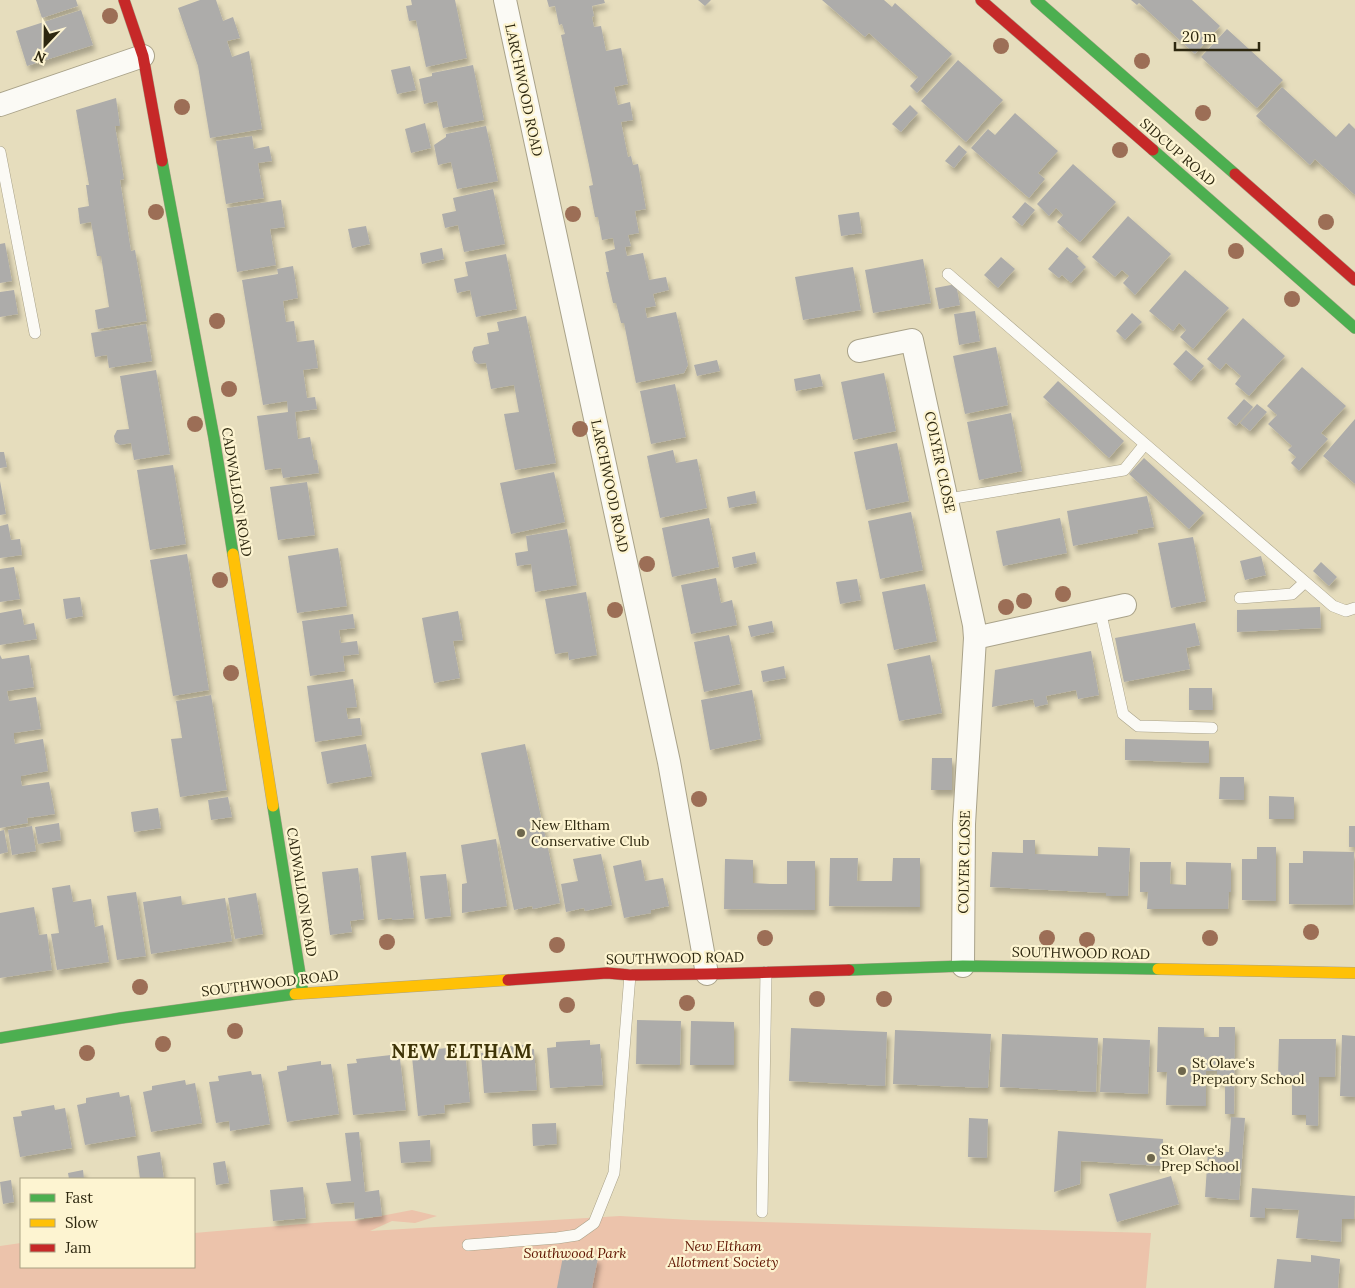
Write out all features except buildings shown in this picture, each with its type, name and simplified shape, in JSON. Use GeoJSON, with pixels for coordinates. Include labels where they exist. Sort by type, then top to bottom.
{"type":"FeatureCollection","features":[{"type":"Feature","properties":{"kind":"main road","name":"CADWALLON ROAD"},"geometry":{"type":"LineString","coordinates":[[124,0],[143,56],[214,438],[303,993]]}},
{"type":"Feature","properties":{"kind":"main road","name":"SIDCUP ROAD"},"geometry":{"type":"LineString","coordinates":[[981,0],[1355,328]]}},
{"type":"Feature","properties":{"kind":"main road","name":"SIDCUP ROAD"},"geometry":{"type":"LineString","coordinates":[[1036,0],[1355,280]]}},
{"type":"Feature","properties":{"kind":"main road","name":"SOUTHWOOD ROAD"},"geometry":{"type":"LineString","coordinates":[[0,1038],[122,1018],[303,993],[607,973],[630,975],[707,974],[963,966],[1355,973]]}},
{"type":"Feature","properties":{"kind":"street","name":"LARCHWOOD ROAD"},"geometry":{"type":"LineString","coordinates":[[505,0],[669,762],[707,974]]}},
{"type":"Feature","properties":{"kind":"street"},"geometry":{"type":"LineString","coordinates":[[0,105],[143,56]]}},
{"type":"Feature","properties":{"kind":"street","name":"COLYER CLOSE"},"geometry":{"type":"LineString","coordinates":[[859,351],[912,340],[974,622],[975,638],[964,824],[963,966]]}},
{"type":"Feature","properties":{"kind":"street"},"geometry":{"type":"LineString","coordinates":[[975,638],[1125,605]]}},
{"type":"Feature","properties":{"kind":"lane"},"geometry":{"type":"LineString","coordinates":[[0,152],[34,333]]}},
{"type":"Feature","properties":{"kind":"lane"},"geometry":{"type":"LineString","coordinates":[[948,274],[1333,606],[1346,611],[1355,608]]}},
{"type":"Feature","properties":{"kind":"lane"},"geometry":{"type":"LineString","coordinates":[[948,499],[1124,470],[1145,444]]}},
{"type":"Feature","properties":{"kind":"lane"},"geometry":{"type":"LineString","coordinates":[[1240,598],[1292,594],[1305,582]]}},
{"type":"Feature","properties":{"kind":"lane"},"geometry":{"type":"LineString","coordinates":[[1100,610],[1123,714],[1138,726],[1212,728]]}},
{"type":"Feature","properties":{"kind":"lane"},"geometry":{"type":"LineString","coordinates":[[762,1212],[766,972]]}},
{"type":"Feature","properties":{"kind":"lane"},"geometry":{"type":"LineString","coordinates":[[468,1245],[577,1235],[594,1223],[614,1173],[630,975]]}},
{"type":"Feature","properties":{"kind":"green space"},"geometry":{"type":"Polygon","coordinates":[[[412,1210],[437,1216],[415,1223],[392,1221],[370,1231],[620,1216],[691,1220],[1151,1233],[1146,1288],[0,1288],[0,1246],[20,1243],[20,1268],[195,1268],[195,1233],[355,1221],[412,1210]]]}},
{"type":"Feature","properties":{"kind":"traffic: fast"},"geometry":{"type":"LineString","coordinates":[[1036,0],[1235,174]]}},
{"type":"Feature","properties":{"kind":"traffic: fast"},"geometry":{"type":"LineString","coordinates":[[1153,150],[1355,328]]}},
{"type":"Feature","properties":{"kind":"traffic: fast"},"geometry":{"type":"LineString","coordinates":[[162,161],[214,438],[233,554]]}},
{"type":"Feature","properties":{"kind":"traffic: fast"},"geometry":{"type":"LineString","coordinates":[[273,806],[303,993]]}},
{"type":"Feature","properties":{"kind":"traffic: fast"},"geometry":{"type":"LineString","coordinates":[[849,970],[963,966],[1158,969]]}},
{"type":"Feature","properties":{"kind":"traffic: fast"},"geometry":{"type":"LineString","coordinates":[[0,1038],[121,1018],[295,994]]}},
{"type":"Feature","properties":{"kind":"traffic: slow"},"geometry":{"type":"LineString","coordinates":[[233,554],[273,806]]}},
{"type":"Feature","properties":{"kind":"traffic: slow"},"geometry":{"type":"LineString","coordinates":[[1158,969],[1355,973]]}},
{"type":"Feature","properties":{"kind":"traffic: slow"},"geometry":{"type":"LineString","coordinates":[[295,994],[508,980]]}},
{"type":"Feature","properties":{"kind":"traffic: jam"},"geometry":{"type":"LineString","coordinates":[[124,0],[143,56],[162,161]]}},
{"type":"Feature","properties":{"kind":"traffic: jam"},"geometry":{"type":"LineString","coordinates":[[981,0],[1153,150]]}},
{"type":"Feature","properties":{"kind":"traffic: jam"},"geometry":{"type":"LineString","coordinates":[[1235,174],[1355,280]]}},
{"type":"Feature","properties":{"kind":"traffic: jam"},"geometry":{"type":"LineString","coordinates":[[508,980],[607,973],[630,975],[849,970]]}},
{"type":"Feature","properties":{"kind":"place","name":"New Eltham Conservative Club"},"geometry":{"type":"Point","coordinates":[521,833]}},
{"type":"Feature","properties":{"kind":"place","name":"St Olave's Prepatory School"},"geometry":{"type":"Point","coordinates":[1182,1071]}},
{"type":"Feature","properties":{"kind":"place","name":"St Olave's Prep School"},"geometry":{"type":"Point","coordinates":[1151,1158]}},
{"type":"Feature","properties":{"kind":"district","name":"NEW ELTHAM"},"geometry":{"type":"Point","coordinates":[462,1051]}},
{"type":"Feature","properties":{"kind":"park label","name":"Southwood Park"},"geometry":{"type":"Point","coordinates":[575,1253]}},
{"type":"Feature","properties":{"kind":"park label","name":"New Eltham Allotment Society"},"geometry":{"type":"Point","coordinates":[723,1254]}}]}
